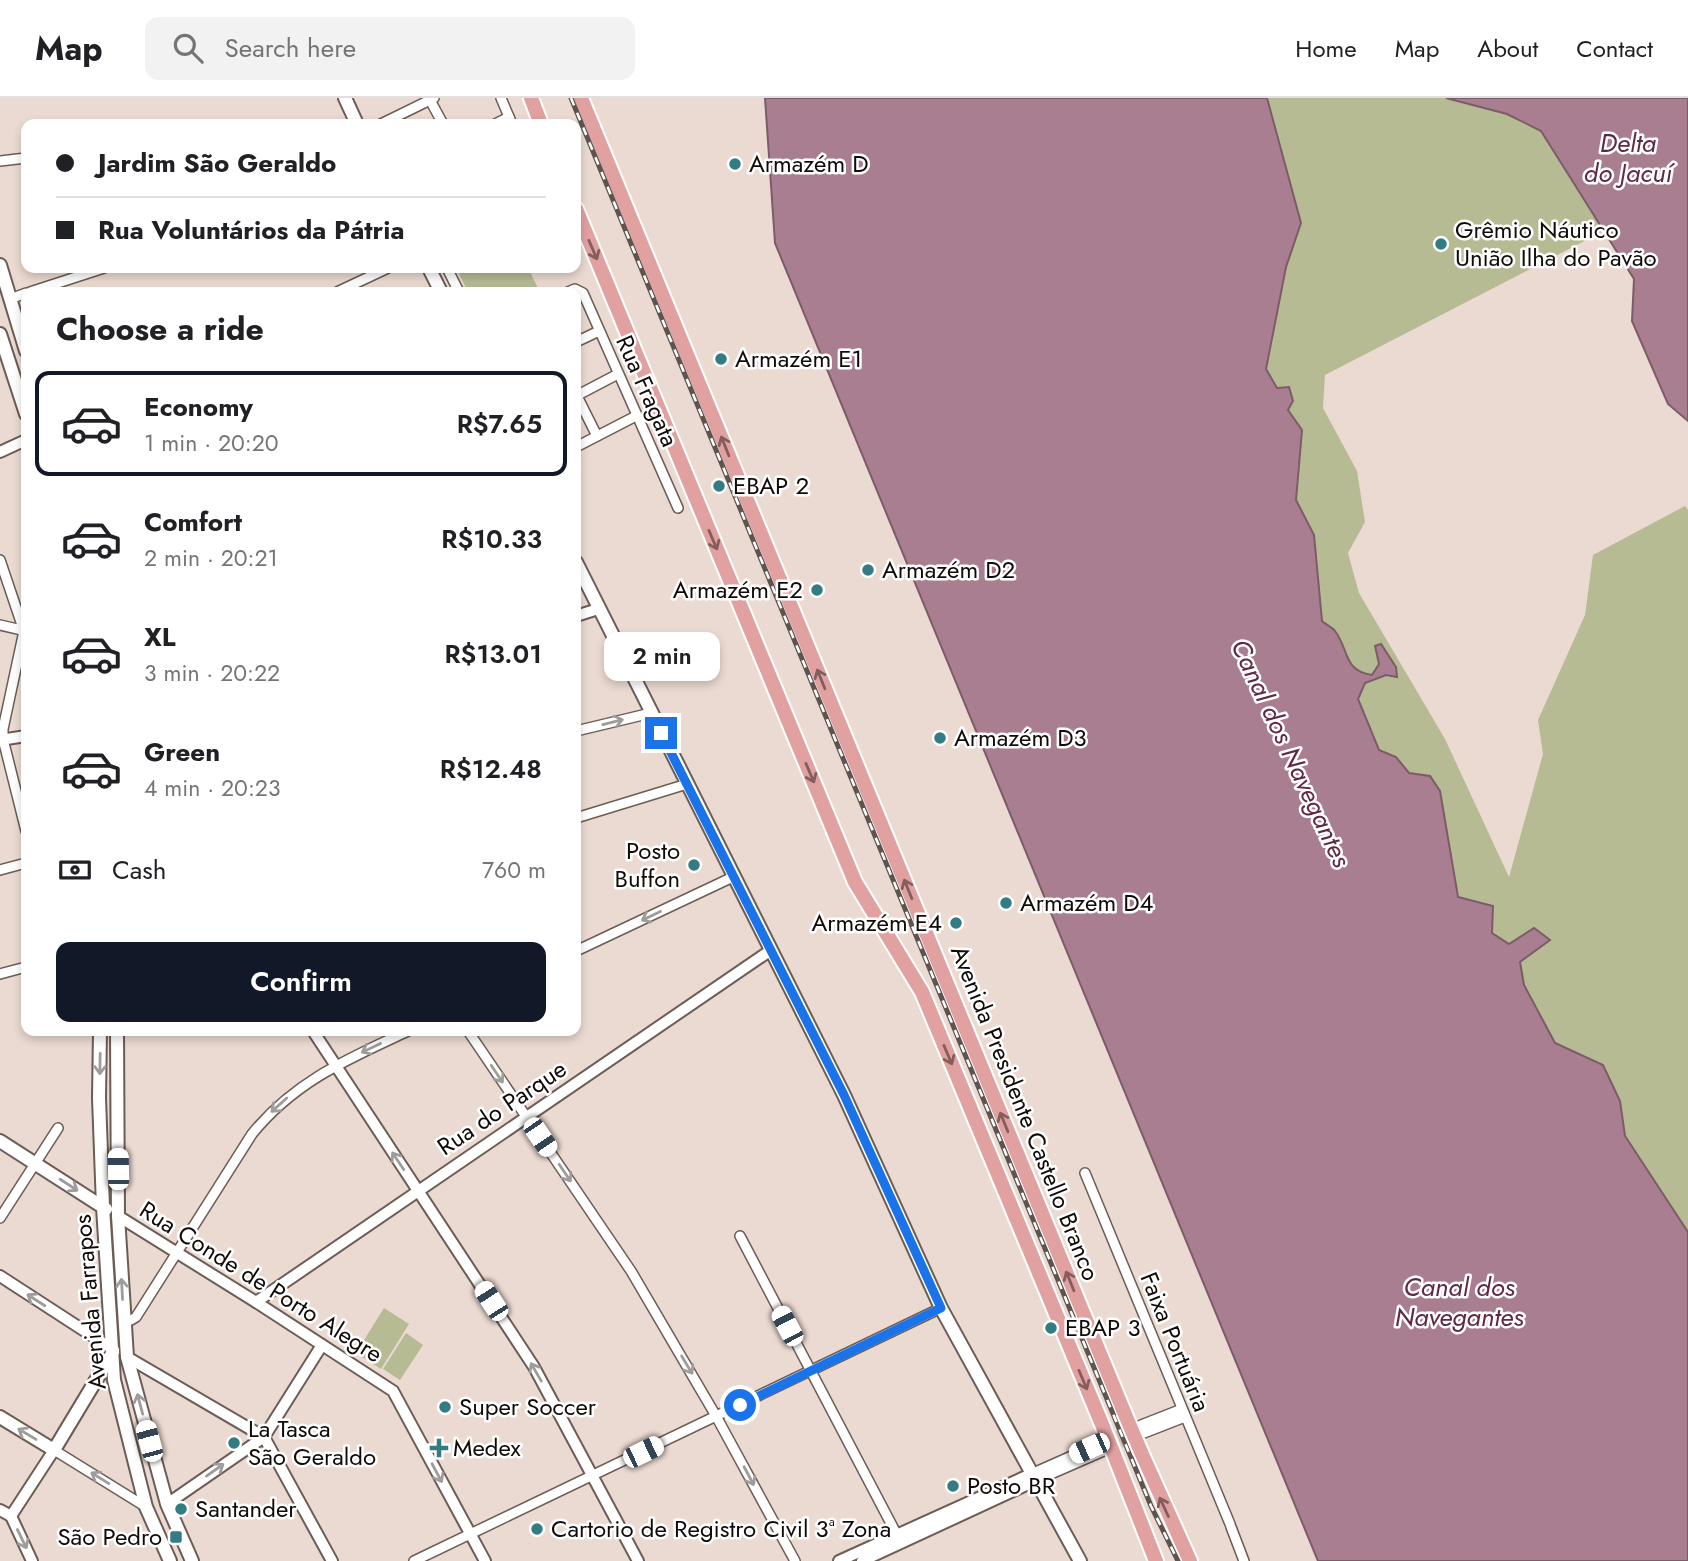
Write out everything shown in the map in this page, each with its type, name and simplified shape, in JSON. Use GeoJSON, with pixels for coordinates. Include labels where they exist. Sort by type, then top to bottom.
{"type":"FeatureCollection","features":[{"type":"Feature","properties":{"kind":"main road"},"geometry":{"type":"LineString","coordinates":[[345,98],[355,119]]}},
{"type":"Feature","properties":{"kind":"main road"},"geometry":{"type":"LineString","coordinates":[[529,98],[539,119]]}},
{"type":"Feature","properties":{"kind":"main road","name":"Avenida Presidente Castello Branco"},"geometry":{"type":"LineString","coordinates":[[581,98],[1124,1412],[1190,1561]]}},
{"type":"Feature","properties":{"kind":"main road","name":"Avenida Presidente Castello Branco"},"geometry":{"type":"LineString","coordinates":[[581,221],[855,882],[922,992],[1156,1561]]}},
{"type":"Feature","properties":{"kind":"main road"},"geometry":{"type":"LineString","coordinates":[[0,265],[21,335]]}},
{"type":"Feature","properties":{"kind":"main road"},"geometry":{"type":"LineString","coordinates":[[0,334],[21,399]]}},
{"type":"Feature","properties":{"kind":"main road"},"geometry":{"type":"LineString","coordinates":[[581,573],[844,1095],[941,1308],[1080,1561]]}},
{"type":"Feature","properties":{"kind":"main road","name":"Avenida Farrapos"},"geometry":{"type":"LineString","coordinates":[[100,1036],[103,1207],[114,1380],[146,1507],[170,1561]]}},
{"type":"Feature","properties":{"kind":"main road","name":"Avenida Farrapos"},"geometry":{"type":"LineString","coordinates":[[117,1036],[118,1216],[127,1357],[167,1504],[192,1561]]}},
{"type":"Feature","properties":{"kind":"main road","name":"Rua Conde de Porto Alegre"},"geometry":{"type":"LineString","coordinates":[[0,1142],[118,1216]]}},
{"type":"Feature","properties":{"kind":"main road"},"geometry":{"type":"LineString","coordinates":[[0,1417],[54,1450],[114,1350],[127,1357]]}},
{"type":"Feature","properties":{"kind":"street"},"geometry":{"type":"LineString","coordinates":[[501,98],[510,119]]}},
{"type":"Feature","properties":{"kind":"street"},"geometry":{"type":"LineString","coordinates":[[391,119],[432,99],[441,119]]}},
{"type":"Feature","properties":{"kind":"street"},"geometry":{"type":"LineString","coordinates":[[0,161],[21,159]]}},
{"type":"Feature","properties":{"kind":"street"},"geometry":{"type":"LineString","coordinates":[[46,287],[89,273]]}},
{"type":"Feature","properties":{"kind":"street"},"geometry":{"type":"LineString","coordinates":[[348,287],[377,273]]}},
{"type":"Feature","properties":{"kind":"street","name":"Rua Fragata"},"geometry":{"type":"LineString","coordinates":[[581,292],[678,508]]}},
{"type":"Feature","properties":{"kind":"street"},"geometry":{"type":"LineString","coordinates":[[10,299],[21,295]]}},
{"type":"Feature","properties":{"kind":"street"},"geometry":{"type":"LineString","coordinates":[[581,340],[599,331]]}},
{"type":"Feature","properties":{"kind":"street"},"geometry":{"type":"LineString","coordinates":[[581,392],[618,374]]}},
{"type":"Feature","properties":{"kind":"street"},"geometry":{"type":"LineString","coordinates":[[581,405],[597,436]]}},
{"type":"Feature","properties":{"kind":"street"},"geometry":{"type":"LineString","coordinates":[[581,444],[636,416]]}},
{"type":"Feature","properties":{"kind":"street"},"geometry":{"type":"LineString","coordinates":[[0,452],[21,442]]}},
{"type":"Feature","properties":{"kind":"street"},"geometry":{"type":"LineString","coordinates":[[0,560],[21,620]]}},
{"type":"Feature","properties":{"kind":"street"},"geometry":{"type":"LineString","coordinates":[[581,614],[598,609]]}},
{"type":"Feature","properties":{"kind":"street"},"geometry":{"type":"LineString","coordinates":[[0,625],[21,630]]}},
{"type":"Feature","properties":{"kind":"street"},"geometry":{"type":"LineString","coordinates":[[21,649],[1,739],[21,813]]}},
{"type":"Feature","properties":{"kind":"street"},"geometry":{"type":"LineString","coordinates":[[581,730],[651,713]]}},
{"type":"Feature","properties":{"kind":"street"},"geometry":{"type":"LineString","coordinates":[[1,739],[21,737]]}},
{"type":"Feature","properties":{"kind":"street"},"geometry":{"type":"LineString","coordinates":[[581,816],[687,784]]}},
{"type":"Feature","properties":{"kind":"street"},"geometry":{"type":"LineString","coordinates":[[0,870],[21,864]]}},
{"type":"Feature","properties":{"kind":"street"},"geometry":{"type":"LineString","coordinates":[[581,949],[735,876]]}},
{"type":"Feature","properties":{"kind":"street","name":"Rua do Parque"},"geometry":{"type":"LineString","coordinates":[[256,1302],[771,950]]}},
{"type":"Feature","properties":{"kind":"street"},"geometry":{"type":"LineString","coordinates":[[0,974],[21,968]]}},
{"type":"Feature","properties":{"kind":"street"},"geometry":{"type":"LineString","coordinates":[[316,1036],[534,1367],[638,1561]]}},
{"type":"Feature","properties":{"kind":"street"},"geometry":{"type":"LineString","coordinates":[[124,1320],[136,1317],[253,1134],[269,1114],[291,1094],[335,1065],[397,1036]]}},
{"type":"Feature","properties":{"kind":"street"},"geometry":{"type":"LineString","coordinates":[[471,1036],[631,1270],[716,1416],[794,1561]]}},
{"type":"Feature","properties":{"kind":"street"},"geometry":{"type":"LineString","coordinates":[[0,1219],[58,1128]]}},
{"type":"Feature","properties":{"kind":"street","name":"Faixa Portuária"},"geometry":{"type":"LineString","coordinates":[[1085,1173],[1244,1561]]}},
{"type":"Feature","properties":{"kind":"street","name":"Rua Conde de Porto Alegre"},"geometry":{"type":"LineString","coordinates":[[118,1216],[393,1391],[471,1535]]}},
{"type":"Feature","properties":{"kind":"street"},"geometry":{"type":"LineString","coordinates":[[740,1237],[897,1535]]}},
{"type":"Feature","properties":{"kind":"street"},"geometry":{"type":"LineString","coordinates":[[0,1276],[114,1350]]}},
{"type":"Feature","properties":{"kind":"street"},"geometry":{"type":"LineString","coordinates":[[414,1561],[941,1308]]}},
{"type":"Feature","properties":{"kind":"street"},"geometry":{"type":"LineString","coordinates":[[167,1504],[264,1437],[322,1345]]}},
{"type":"Feature","properties":{"kind":"street"},"geometry":{"type":"LineString","coordinates":[[127,1357],[264,1437],[332,1561]]}},
{"type":"Feature","properties":{"kind":"street"},"geometry":{"type":"LineString","coordinates":[[1142,1429],[1184,1413]]}},
{"type":"Feature","properties":{"kind":"street"},"geometry":{"type":"LineString","coordinates":[[839,1561],[1105,1446]]}},
{"type":"Feature","properties":{"kind":"street"},"geometry":{"type":"LineString","coordinates":[[11,1516],[54,1450],[146,1507]]}},
{"type":"Feature","properties":{"kind":"street"},"geometry":{"type":"LineString","coordinates":[[862,1561],[1033,1478]]}},
{"type":"Feature","properties":{"kind":"street"},"geometry":{"type":"LineString","coordinates":[[0,1510],[11,1516],[32,1561]]}},
{"type":"Feature","properties":{"kind":"street"},"geometry":{"type":"LineString","coordinates":[[471,1535],[485,1561]]}},
{"type":"Feature","properties":{"kind":"green space"},"geometry":{"type":"Polygon","coordinates":[[[1267,98],[1446,98],[1507,114],[1541,131],[1604,231],[1325,375],[1323,408],[1357,471],[1365,522],[1348,553],[1359,593],[1445,739],[1509,877],[1543,754],[1538,720],[1585,615],[1593,555],[1685,506],[1688,510],[1688,1232],[1625,1136],[1620,1101],[1603,1065],[1555,1043],[1524,985],[1520,962],[1549,941],[1510,944],[1492,934],[1493,906],[1458,897],[1440,791],[1430,776],[1409,773],[1396,757],[1379,751],[1358,700],[1365,683],[1387,675],[1379,664],[1372,675],[1355,668],[1347,658],[1335,631],[1322,621],[1314,535],[1296,500],[1302,430],[1266,369],[1286,267],[1301,223],[1267,98]]]}},
{"type":"Feature","properties":{"kind":"green space"},"geometry":{"type":"Polygon","coordinates":[[[458,273],[530,273],[538,287],[466,287],[458,273]]]}},
{"type":"Feature","properties":{"kind":"green space"},"geometry":{"type":"Polygon","coordinates":[[[384,1308],[409,1324],[381,1369],[356,1353],[384,1308]]]}},
{"type":"Feature","properties":{"kind":"green space"},"geometry":{"type":"Polygon","coordinates":[[[406,1333],[423,1345],[400,1380],[383,1369],[406,1333]]]}},
{"type":"Feature","properties":{"kind":"water","name":"Canal dos Navegantes"},"geometry":{"type":"Polygon","coordinates":[[[765,98],[1267,98],[1301,223],[1286,267],[1266,369],[1277,388],[1289,387],[1293,401],[1288,410],[1302,430],[1296,500],[1314,535],[1322,621],[1335,631],[1356,669],[1372,675],[1379,664],[1375,646],[1381,644],[1396,667],[1397,677],[1386,675],[1365,683],[1358,699],[1379,750],[1396,757],[1409,773],[1430,776],[1440,791],[1458,897],[1493,906],[1492,933],[1509,944],[1534,928],[1550,940],[1520,962],[1524,985],[1555,1043],[1603,1065],[1620,1101],[1625,1136],[1688,1232],[1688,1561],[1318,1561],[775,243],[765,98]]]}},
{"type":"Feature","properties":{"kind":"water","name":"Delta do Jacuí"},"geometry":{"type":"Polygon","coordinates":[[[1446,98],[1688,98],[1688,421],[1668,404],[1632,321],[1634,279],[1541,131],[1507,114],[1446,98]]]}},
{"type":"Feature","properties":{"kind":"tunnel"},"geometry":{"type":"LineString","coordinates":[[1105,1441],[1134,1428]]}},
{"type":"Feature","properties":{"kind":"tunnel"},"geometry":{"type":"LineString","coordinates":[[1108,1449],[1137,1436]]}},
{"type":"Feature","properties":{"kind":"railway"},"geometry":{"type":"LineString","coordinates":[[571,98],[580,119]]}},
{"type":"Feature","properties":{"kind":"railway"},"geometry":{"type":"LineString","coordinates":[[581,122],[1151,1506],[1178,1561]]}},
{"type":"Feature","properties":{"kind":"place","name":"Armazém D"},"geometry":{"type":"Point","coordinates":[735,164]}},
{"type":"Feature","properties":{"kind":"place","name":"Grêmio Náutico União Ilha do Pavão"},"geometry":{"type":"Point","coordinates":[1441,244]}},
{"type":"Feature","properties":{"kind":"place","name":"Armazém E1"},"geometry":{"type":"Point","coordinates":[721,359]}},
{"type":"Feature","properties":{"kind":"place","name":"EBAP 2"},"geometry":{"type":"Point","coordinates":[719,486]}},
{"type":"Feature","properties":{"kind":"place","name":"Armazém D2"},"geometry":{"type":"Point","coordinates":[868,570]}},
{"type":"Feature","properties":{"kind":"place","name":"Armazém E2"},"geometry":{"type":"Point","coordinates":[817,590]}},
{"type":"Feature","properties":{"kind":"place","name":"Armazém D3"},"geometry":{"type":"Point","coordinates":[940,738]}},
{"type":"Feature","properties":{"kind":"place","name":"Posto Buffon"},"geometry":{"type":"Point","coordinates":[694,865]}},
{"type":"Feature","properties":{"kind":"place","name":"Armazém D4"},"geometry":{"type":"Point","coordinates":[1006,903]}},
{"type":"Feature","properties":{"kind":"place","name":"Armazém E4"},"geometry":{"type":"Point","coordinates":[956,923]}},
{"type":"Feature","properties":{"kind":"place","name":"EBAP 3"},"geometry":{"type":"Point","coordinates":[1051,1328]}},
{"type":"Feature","properties":{"kind":"place","name":"Super Soccer"},"geometry":{"type":"Point","coordinates":[445,1407]}},
{"type":"Feature","properties":{"kind":"place","name":"La Tasca São Geraldo"},"geometry":{"type":"Point","coordinates":[234,1443]}},
{"type":"Feature","properties":{"kind":"place","name":"Medex"},"geometry":{"type":"Point","coordinates":[439,1448]}},
{"type":"Feature","properties":{"kind":"place","name":"Posto BR"},"geometry":{"type":"Point","coordinates":[953,1486]}},
{"type":"Feature","properties":{"kind":"place","name":"Santander"},"geometry":{"type":"Point","coordinates":[181,1509]}},
{"type":"Feature","properties":{"kind":"place","name":"Cartorio de Registro Civil 3ª Zona"},"geometry":{"type":"Point","coordinates":[537,1529]}},
{"type":"Feature","properties":{"kind":"place","name":"São Pedro"},"geometry":{"type":"Point","coordinates":[176,1537]}},
{"type":"Feature","properties":{"kind":"route"},"geometry":{"type":"LineString","coordinates":[[661,733],[844,1095],[941,1308],[740,1405]]}}]}
